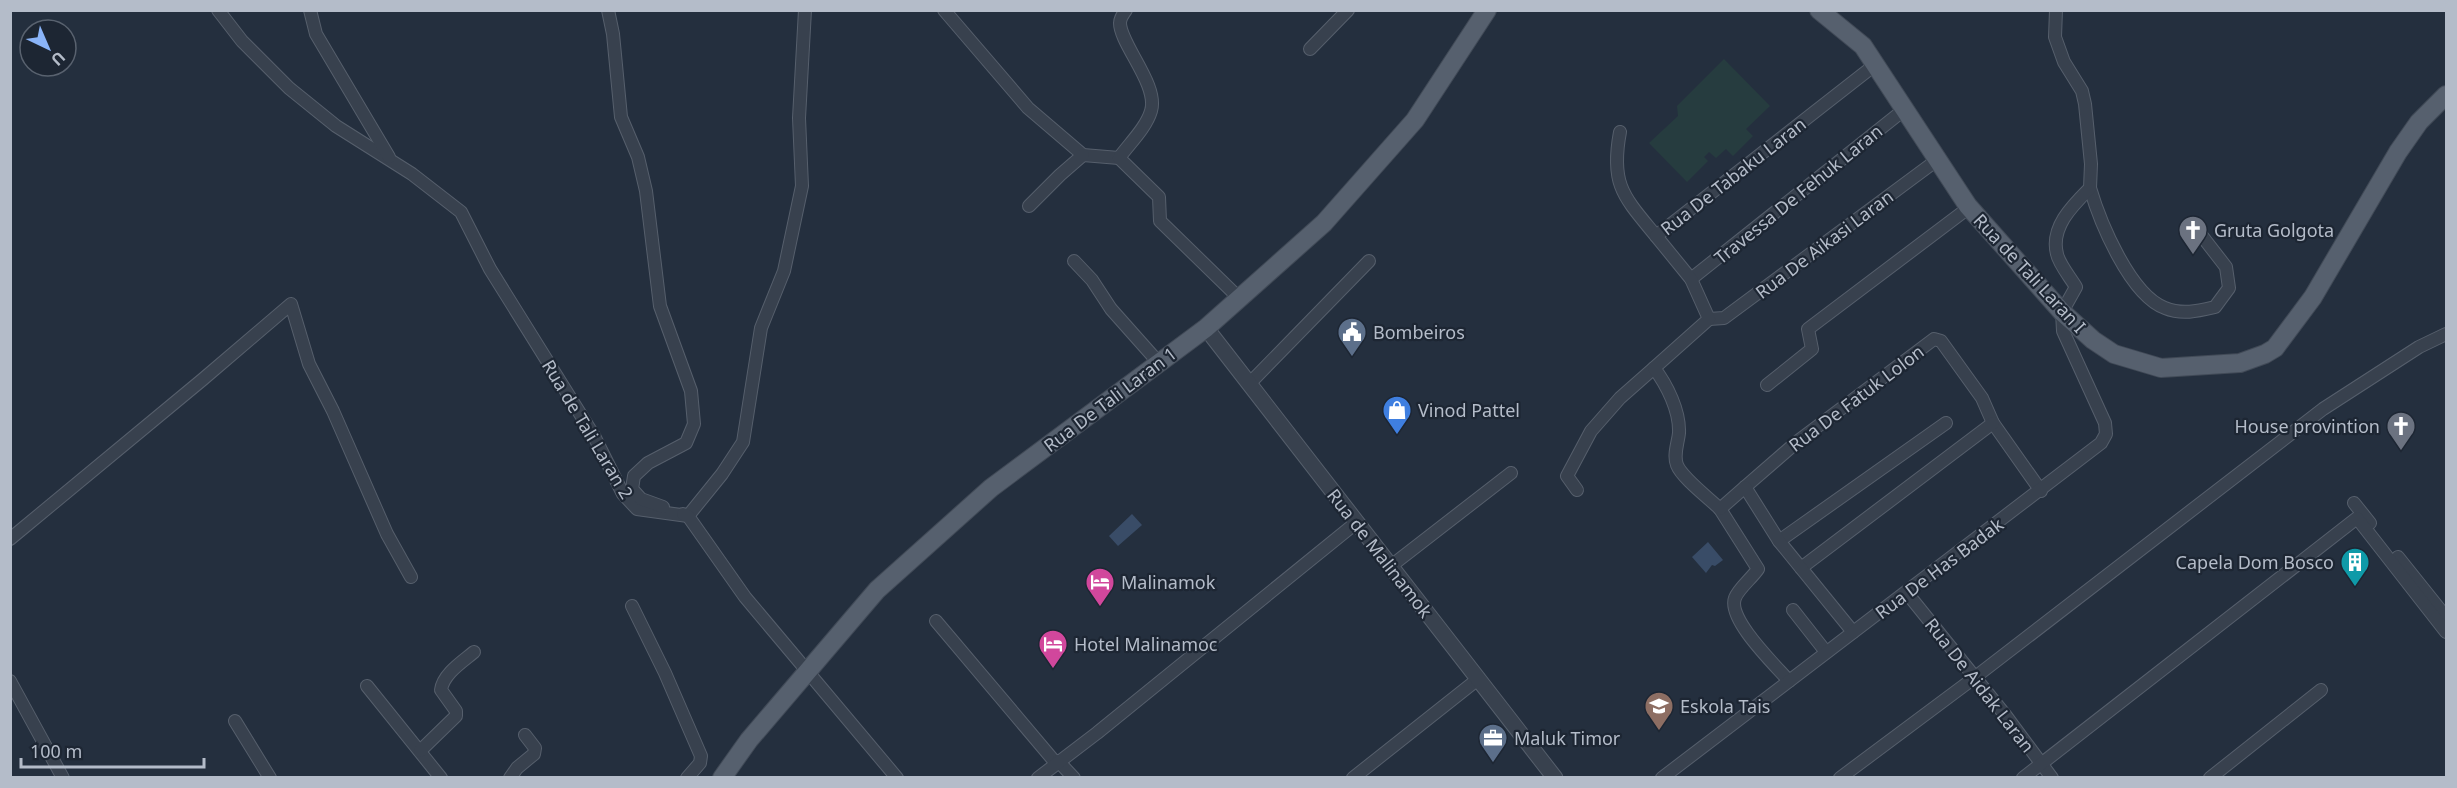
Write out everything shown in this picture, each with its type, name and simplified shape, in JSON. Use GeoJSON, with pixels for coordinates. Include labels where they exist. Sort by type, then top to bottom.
{"type":"FeatureCollection","features":[{"type":"Feature","properties":{"kind":"main road","name":"Rua De Tali Laran 1"},"geometry":{"type":"LineString","coordinates":[[722,777],[749,740],[877,590],[991,488],[1206,327],[1324,223],[1415,120],[1487,10]]}},
{"type":"Feature","properties":{"kind":"main road","name":"Rua de Tali Laran I"},"geometry":{"type":"LineString","coordinates":[[1819,10],[1863,46],[1968,206],[2062,312],[2093,340],[2114,354],[2161,368],[2222,366],[2240,363],[2275,348],[2313,297],[2398,152],[2419,122],[2446,95]]}},
{"type":"Feature","properties":{"kind":"street","name":"Rua de Tali Laran 2"},"geometry":{"type":"LineString","coordinates":[[218,10],[242,41],[289,88],[336,126],[391,161],[461,212],[490,269],[594,436],[623,494],[638,508],[688,516]]}},
{"type":"Feature","properties":{"kind":"street"},"geometry":{"type":"LineString","coordinates":[[310,10],[316,34],[391,161]]}},
{"type":"Feature","properties":{"kind":"street"},"geometry":{"type":"LineString","coordinates":[[608,10],[613,34],[621,117],[638,157],[646,191],[660,306],[691,391],[694,424],[686,443],[648,463],[634,476],[632,489],[641,499],[688,516],[745,597],[897,777]]}},
{"type":"Feature","properties":{"kind":"street"},"geometry":{"type":"LineString","coordinates":[[688,516],[722,474],[743,442],[761,328],[784,271],[801,186],[799,118],[806,10]]}},
{"type":"Feature","properties":{"kind":"street"},"geometry":{"type":"LineString","coordinates":[[944,10],[1028,108],[1083,155],[1119,158],[1159,197],[1160,221],[1239,298]]}},
{"type":"Feature","properties":{"kind":"street"},"geometry":{"type":"LineString","coordinates":[[1119,158],[1149,118],[1152,106],[1138,61],[1123,34],[1120,23],[1126,10]]}},
{"type":"Feature","properties":{"kind":"street"},"geometry":{"type":"LineString","coordinates":[[1310,49],[1348,10]]}},
{"type":"Feature","properties":{"kind":"street"},"geometry":{"type":"LineString","coordinates":[[2056,10],[2055,38],[2064,62],[2082,91],[2085,104],[2091,164],[2090,188],[2111,244],[2136,283],[2164,308],[2189,313],[2215,307],[2229,288],[2226,267],[2195,226]]}},
{"type":"Feature","properties":{"kind":"street","name":"Rua De Tabaku Laran"},"geometry":{"type":"LineString","coordinates":[[1709,319],[1691,279],[1656,236],[1876,64]]}},
{"type":"Feature","properties":{"kind":"street","name":"Travessa De Fehuk Laran"},"geometry":{"type":"LineString","coordinates":[[1691,279],[1905,109]]}},
{"type":"Feature","properties":{"kind":"street"},"geometry":{"type":"LineString","coordinates":[[1620,132],[1616,156],[1622,193],[1656,236]]}},
{"type":"Feature","properties":{"kind":"street"},"geometry":{"type":"LineString","coordinates":[[1029,206],[1083,155]]}},
{"type":"Feature","properties":{"kind":"street","name":"Rua De Aikasi Laran"},"geometry":{"type":"LineString","coordinates":[[1709,319],[1724,318],[1937,160]]}},
{"type":"Feature","properties":{"kind":"street"},"geometry":{"type":"LineString","coordinates":[[2062,312],[2076,287],[2056,254],[2057,232],[2070,207],[2090,188]]}},
{"type":"Feature","properties":{"kind":"street"},"geometry":{"type":"LineString","coordinates":[[1767,385],[1812,349],[1809,329],[1968,206]]}},
{"type":"Feature","properties":{"kind":"street"},"geometry":{"type":"LineString","coordinates":[[1074,261],[1092,280],[1111,309],[1159,363]]}},
{"type":"Feature","properties":{"kind":"street"},"geometry":{"type":"LineString","coordinates":[[1249,384],[1369,261]]}},
{"type":"Feature","properties":{"kind":"street"},"geometry":{"type":"LineString","coordinates":[[10,539],[291,304],[309,364],[333,411],[387,534],[411,578]]}},
{"type":"Feature","properties":{"kind":"street","name":"Rua De Has Badak"},"geometry":{"type":"LineString","coordinates":[[1662,777],[2102,443],[2106,434],[2105,423],[2063,331],[2062,312]]}},
{"type":"Feature","properties":{"kind":"street"},"geometry":{"type":"LineString","coordinates":[[1577,490],[1567,476],[1591,431],[1620,398],[1709,319]]}},
{"type":"Feature","properties":{"kind":"street","name":"Rua de Malinamok"},"geometry":{"type":"LineString","coordinates":[[1206,327],[1555,777]]}},
{"type":"Feature","properties":{"kind":"street"},"geometry":{"type":"LineString","coordinates":[[1840,777],[1974,678],[2322,409],[2419,347],[2446,334]]}},
{"type":"Feature","properties":{"kind":"street","name":"Rua De Fatuk Lolon"},"geometry":{"type":"LineString","coordinates":[[1745,487],[1798,441],[1934,339],[1941,341],[1982,398],[1993,423],[2041,491]]}},
{"type":"Feature","properties":{"kind":"street"},"geometry":{"type":"LineString","coordinates":[[1654,368],[1661,377],[1678,417],[1679,433],[1675,455],[1677,467],[1720,509],[1758,569],[1737,594],[1733,605],[1736,615],[1789,681]]}},
{"type":"Feature","properties":{"kind":"street"},"geometry":{"type":"LineString","coordinates":[[1779,541],[1946,423]]}},
{"type":"Feature","properties":{"kind":"street"},"geometry":{"type":"LineString","coordinates":[[1801,568],[1993,423]]}},
{"type":"Feature","properties":{"kind":"street"},"geometry":{"type":"LineString","coordinates":[[1391,566],[1510,473]]}},
{"type":"Feature","properties":{"kind":"street"},"geometry":{"type":"LineString","coordinates":[[1720,509],[1745,487],[1779,541],[1853,632]]}},
{"type":"Feature","properties":{"kind":"street"},"geometry":{"type":"LineString","coordinates":[[2354,502],[2446,617]]}},
{"type":"Feature","properties":{"kind":"street"},"geometry":{"type":"LineString","coordinates":[[2023,777],[2357,519],[2446,632]]}},
{"type":"Feature","properties":{"kind":"street"},"geometry":{"type":"LineString","coordinates":[[1038,777],[1097,733],[1357,522]]}},
{"type":"Feature","properties":{"kind":"street","name":"Rua De Aidak Laran"},"geometry":{"type":"LineString","coordinates":[[1907,593],[2052,777]]}},
{"type":"Feature","properties":{"kind":"street"},"geometry":{"type":"LineString","coordinates":[[632,606],[701,756],[700,763],[687,777]]}},
{"type":"Feature","properties":{"kind":"street"},"geometry":{"type":"LineString","coordinates":[[1794,610],[1826,652]]}},
{"type":"Feature","properties":{"kind":"street"},"geometry":{"type":"LineString","coordinates":[[936,621],[1057,762],[1074,777]]}},
{"type":"Feature","properties":{"kind":"street"},"geometry":{"type":"LineString","coordinates":[[420,752],[456,716],[456,711],[441,690],[442,684],[455,667],[474,652]]}},
{"type":"Feature","properties":{"kind":"street"},"geometry":{"type":"LineString","coordinates":[[1353,777],[1478,679]]}},
{"type":"Feature","properties":{"kind":"street"},"geometry":{"type":"LineString","coordinates":[[10,681],[63,777]]}},
{"type":"Feature","properties":{"kind":"street"},"geometry":{"type":"LineString","coordinates":[[366,686],[441,777]]}},
{"type":"Feature","properties":{"kind":"street"},"geometry":{"type":"LineString","coordinates":[[2210,777],[2320,690]]}},
{"type":"Feature","properties":{"kind":"street"},"geometry":{"type":"LineString","coordinates":[[236,721],[270,777]]}},
{"type":"Feature","properties":{"kind":"street"},"geometry":{"type":"LineString","coordinates":[[510,777],[534,754],[535,748],[525,735]]}},
{"type":"Feature","properties":{"kind":"green space"},"geometry":{"type":"Polygon","coordinates":[[[1724,59],[1770,106],[1746,129],[1753,136],[1733,156],[1726,149],[1716,158],[1709,152],[1704,157],[1708,161],[1687,182],[1649,143],[1678,116],[1677,106],[1724,59]]]}},
{"type":"Feature","properties":{"kind":"water"},"geometry":{"type":"Polygon","coordinates":[[[1132,514],[1142,525],[1118,546],[1109,536],[1132,514]]]}},
{"type":"Feature","properties":{"kind":"water"},"geometry":{"type":"Polygon","coordinates":[[[1708,542],[1723,560],[1715,566],[1712,565],[1706,573],[1692,557],[1708,542]]]}},
{"type":"Feature","properties":{"kind":"place","name":"Gruta Golgota"},"geometry":{"type":"Point","coordinates":[2193,256]}},
{"type":"Feature","properties":{"kind":"place","name":"Bombeiros"},"geometry":{"type":"Point","coordinates":[1352,358]}},
{"type":"Feature","properties":{"kind":"place","name":"Vinod Pattel"},"geometry":{"type":"Point","coordinates":[1397,436]}},
{"type":"Feature","properties":{"kind":"place","name":"House provintion"},"geometry":{"type":"Point","coordinates":[2401,452]}},
{"type":"Feature","properties":{"kind":"place","name":"Capela Dom Bosco"},"geometry":{"type":"Point","coordinates":[2355,588]}},
{"type":"Feature","properties":{"kind":"place","name":"Malinamok"},"geometry":{"type":"Point","coordinates":[1100,608]}},
{"type":"Feature","properties":{"kind":"place","name":"Hotel Malinamoc"},"geometry":{"type":"Point","coordinates":[1053,670]}},
{"type":"Feature","properties":{"kind":"place","name":"Eskola Tais"},"geometry":{"type":"Point","coordinates":[1659,732]}},
{"type":"Feature","properties":{"kind":"place","name":"Maluk Timor"},"geometry":{"type":"Point","coordinates":[1493,764]}}]}
